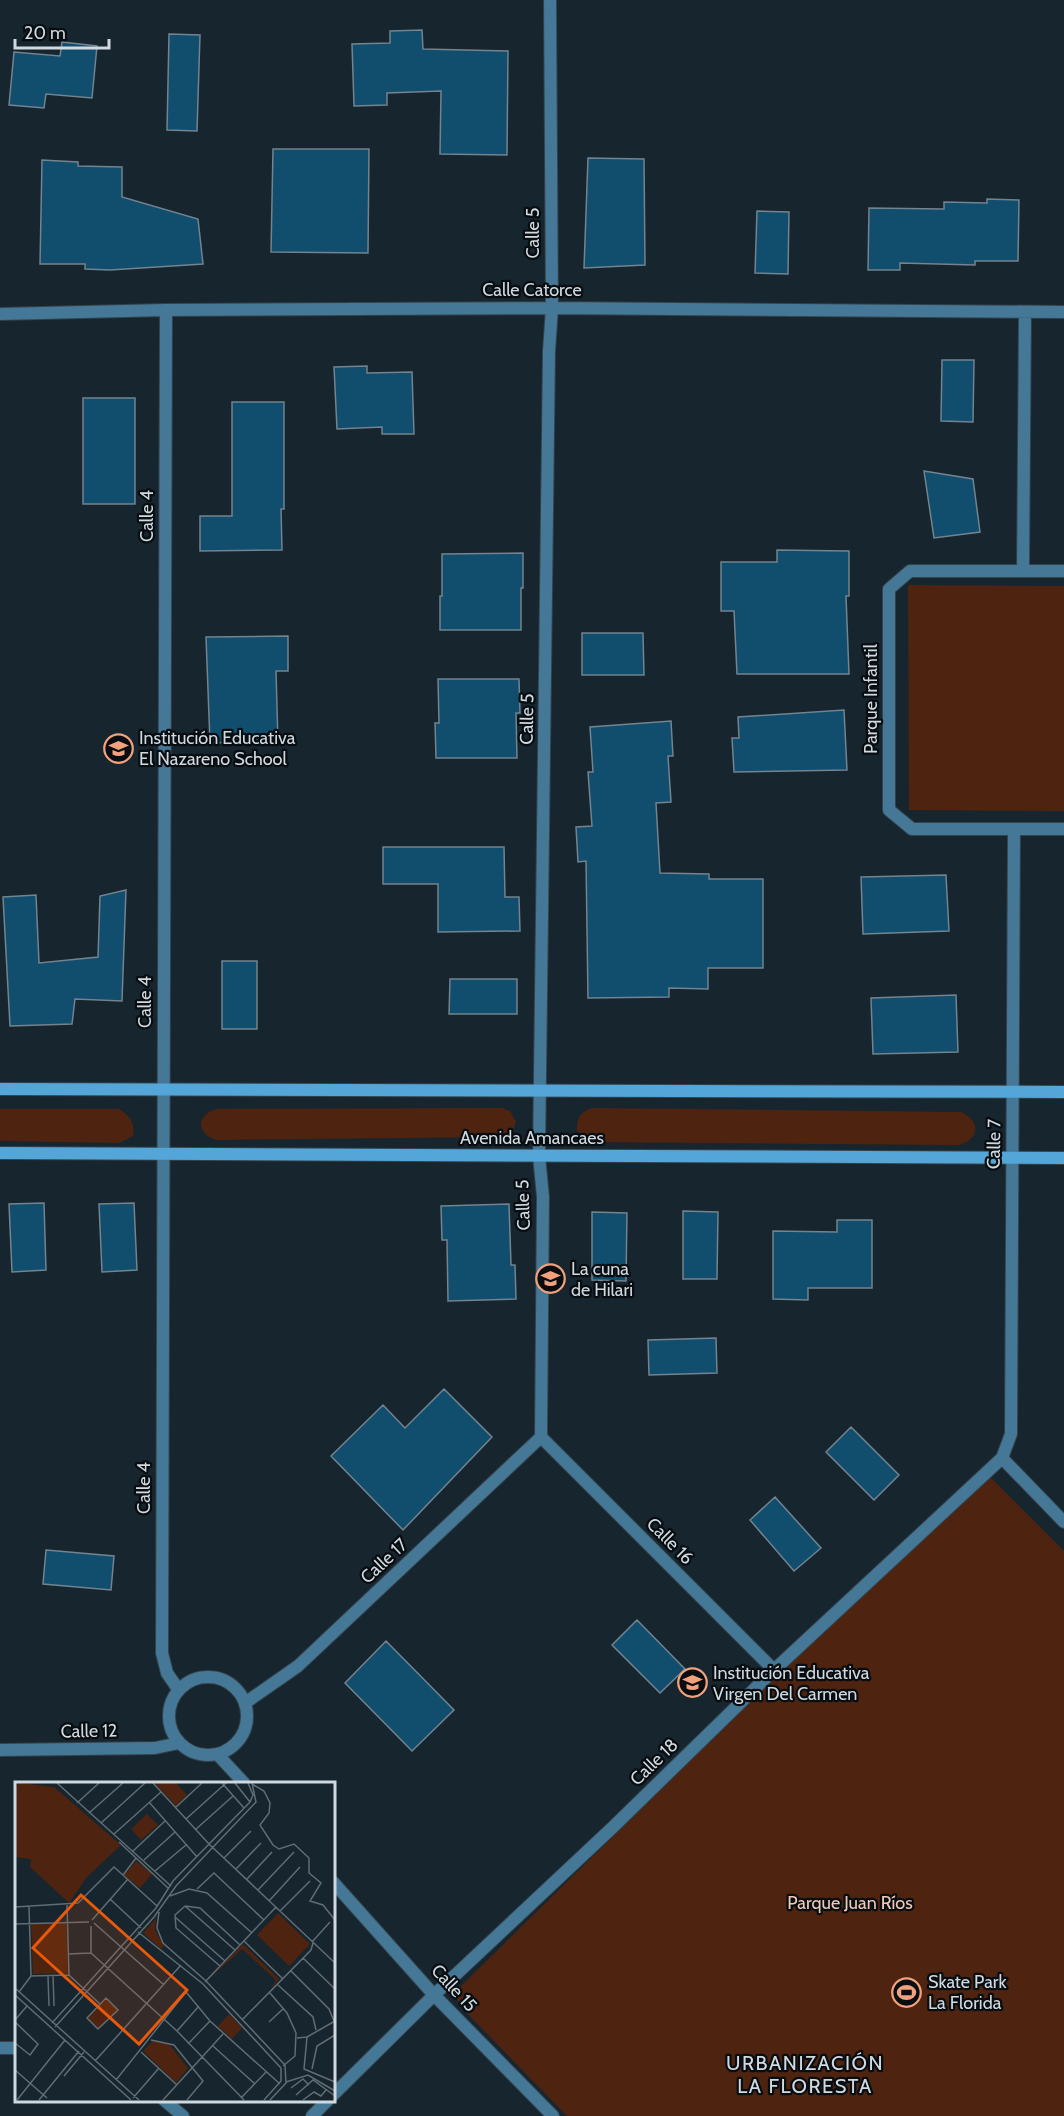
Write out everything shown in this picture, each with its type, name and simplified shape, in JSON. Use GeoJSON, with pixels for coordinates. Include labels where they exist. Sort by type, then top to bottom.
{"type":"FeatureCollection","features":[{"type":"Feature","properties":{"kind":"street","name":"Calle 5"},"geometry":{"type":"LineString","coordinates":[[541,1437],[543,1197],[539,1156],[549,351],[552,308],[550,0]]}},
{"type":"Feature","properties":{"kind":"street","name":"Calle Catorce"},"geometry":{"type":"LineString","coordinates":[[0,314],[166,310],[552,308],[1064,312]]}},
{"type":"Feature","properties":{"kind":"street","name":"Calle 4"},"geometry":{"type":"LineString","coordinates":[[166,310],[162,1653],[167,1673],[178,1689]]}},
{"type":"Feature","properties":{"kind":"street"},"geometry":{"type":"LineString","coordinates":[[1023,571],[1025,312]]}},
{"type":"Feature","properties":{"kind":"street","name":"Parque Infantil"},"geometry":{"type":"LineString","coordinates":[[1064,571],[910,571],[889,589],[889,810],[912,828],[1064,829]]}},
{"type":"Feature","properties":{"kind":"street","name":"Calle 7"},"geometry":{"type":"LineString","coordinates":[[1002,1458],[1011,1434],[1014,829]]}},
{"type":"Feature","properties":{"kind":"street"},"geometry":{"type":"LineString","coordinates":[[0,1089],[1064,1092]]}},
{"type":"Feature","properties":{"kind":"street","name":"Avenida Amancaes"},"geometry":{"type":"LineString","coordinates":[[0,1153],[1064,1158]]}},
{"type":"Feature","properties":{"kind":"street","name":"Calle 16"},"geometry":{"type":"LineString","coordinates":[[541,1437],[774,1670]]}},
{"type":"Feature","properties":{"kind":"street","name":"Calle 17"},"geometry":{"type":"LineString","coordinates":[[245,1703],[298,1666],[541,1437]]}},
{"type":"Feature","properties":{"kind":"street"},"geometry":{"type":"LineString","coordinates":[[1002,1458],[1064,1522]]}},
{"type":"Feature","properties":{"kind":"street","name":"Calle 18"},"geometry":{"type":"LineString","coordinates":[[334,2094],[434,1995],[612,1828],[774,1670],[1002,1458]]}},
{"type":"Feature","properties":{"kind":"street"},"geometry":{"type":"LineString","coordinates":[[202,1677],[216,1677],[233,1686],[245,1703],[247,1716],[242,1735],[230,1749],[218,1755],[207,1756],[187,1750],[172,1734],[168,1714],[171,1701],[178,1689],[189,1681],[202,1677]]}},
{"type":"Feature","properties":{"kind":"street","name":"Calle 12"},"geometry":{"type":"LineString","coordinates":[[0,1750],[155,1748],[178,1743]]}},
{"type":"Feature","properties":{"kind":"street"},"geometry":{"type":"LineString","coordinates":[[218,1755],[243,1782]]}},
{"type":"Feature","properties":{"kind":"street","name":"Calle 15"},"geometry":{"type":"LineString","coordinates":[[334,1883],[434,1995],[553,2116]]}},
{"type":"Feature","properties":{"kind":"street"},"geometry":{"type":"LineString","coordinates":[[165,2101],[183,2116]]}},
{"type":"Feature","properties":{"kind":"street"},"geometry":{"type":"LineString","coordinates":[[312,2116],[327,2101]]}},
{"type":"Feature","properties":{"kind":"green space"},"geometry":{"type":"Polygon","coordinates":[[[908,585],[1064,586],[1064,811],[909,810],[908,585]]]}},
{"type":"Feature","properties":{"kind":"green space"},"geometry":{"type":"Polygon","coordinates":[[[502,1108],[510,1111],[516,1122],[513,1131],[503,1137],[216,1140],[205,1133],[201,1124],[209,1112],[216,1109],[502,1108]]]}},
{"type":"Feature","properties":{"kind":"green space"},"geometry":{"type":"Polygon","coordinates":[[[592,1108],[961,1112],[972,1120],[975,1130],[971,1139],[959,1145],[593,1142],[585,1139],[577,1130],[580,1116],[592,1108]]]}},
{"type":"Feature","properties":{"kind":"green space"},"geometry":{"type":"Polygon","coordinates":[[[0,1109],[119,1109],[131,1120],[133,1136],[119,1143],[0,1141],[0,1109]]]}},
{"type":"Feature","properties":{"kind":"green space","name":"Parque Juan Ríos"},"geometry":{"type":"Polygon","coordinates":[[[990,1477],[1064,1551],[1064,2116],[567,2116],[458,2004],[458,1989],[974,1482],[990,1477]]]}},
{"type":"Feature","properties":{"kind":"building"},"geometry":{"type":"Polygon","coordinates":[[[422,30],[423,49],[508,51],[507,155],[440,154],[441,91],[387,93],[387,105],[354,106],[352,44],[390,43],[390,31],[422,30]]]}},
{"type":"Feature","properties":{"kind":"building"},"geometry":{"type":"Polygon","coordinates":[[[169,34],[200,35],[197,131],[167,130],[169,34]]]}},
{"type":"Feature","properties":{"kind":"building"},"geometry":{"type":"Polygon","coordinates":[[[62,42],[97,46],[92,98],[46,94],[44,108],[9,105],[14,52],[60,56],[62,42]]]}},
{"type":"Feature","properties":{"kind":"building"},"geometry":{"type":"Polygon","coordinates":[[[273,149],[369,149],[368,253],[271,252],[273,149]]]}},
{"type":"Feature","properties":{"kind":"building"},"geometry":{"type":"Polygon","coordinates":[[[588,158],[644,159],[645,265],[584,268],[588,158]]]}},
{"type":"Feature","properties":{"kind":"building"},"geometry":{"type":"Polygon","coordinates":[[[42,160],[78,162],[78,166],[122,167],[122,197],[198,219],[203,264],[110,270],[85,269],[85,264],[40,264],[42,160]]]}},
{"type":"Feature","properties":{"kind":"building"},"geometry":{"type":"Polygon","coordinates":[[[987,199],[1019,200],[1018,261],[975,261],[975,265],[900,263],[900,270],[868,270],[869,208],[944,209],[944,202],[987,203],[987,199]]]}},
{"type":"Feature","properties":{"kind":"building"},"geometry":{"type":"Polygon","coordinates":[[[757,211],[789,212],[788,274],[755,273],[757,211]]]}},
{"type":"Feature","properties":{"kind":"building"},"geometry":{"type":"Polygon","coordinates":[[[942,360],[974,360],[973,422],[941,421],[942,360]]]}},
{"type":"Feature","properties":{"kind":"building"},"geometry":{"type":"Polygon","coordinates":[[[367,366],[367,373],[412,372],[414,434],[382,434],[382,427],[337,429],[334,367],[367,366]]]}},
{"type":"Feature","properties":{"kind":"building"},"geometry":{"type":"Polygon","coordinates":[[[83,398],[135,398],[135,504],[83,504],[83,398]]]}},
{"type":"Feature","properties":{"kind":"building"},"geometry":{"type":"Polygon","coordinates":[[[232,402],[284,402],[282,550],[200,551],[200,516],[232,516],[232,402]]]}},
{"type":"Feature","properties":{"kind":"building"},"geometry":{"type":"Polygon","coordinates":[[[924,471],[973,479],[980,532],[934,538],[924,471]]]}},
{"type":"Feature","properties":{"kind":"building"},"geometry":{"type":"Polygon","coordinates":[[[777,550],[849,551],[849,596],[846,596],[849,674],[737,674],[734,611],[721,611],[721,562],[777,562],[777,550]]]}},
{"type":"Feature","properties":{"kind":"building"},"geometry":{"type":"Polygon","coordinates":[[[523,553],[521,630],[440,630],[442,554],[523,553]]]}},
{"type":"Feature","properties":{"kind":"building"},"geometry":{"type":"Polygon","coordinates":[[[582,633],[643,633],[644,675],[582,675],[582,633]]]}},
{"type":"Feature","properties":{"kind":"building"},"geometry":{"type":"Polygon","coordinates":[[[288,636],[288,671],[276,671],[278,742],[210,743],[206,637],[288,636]]]}},
{"type":"Feature","properties":{"kind":"building"},"geometry":{"type":"Polygon","coordinates":[[[438,679],[519,679],[520,713],[516,713],[517,758],[436,758],[435,723],[439,723],[438,679]]]}},
{"type":"Feature","properties":{"kind":"building"},"geometry":{"type":"Polygon","coordinates":[[[844,710],[847,770],[734,772],[732,738],[739,738],[738,717],[844,710]]]}},
{"type":"Feature","properties":{"kind":"building"},"geometry":{"type":"Polygon","coordinates":[[[671,721],[673,756],[668,756],[671,802],[656,803],[660,873],[709,874],[709,879],[763,879],[763,968],[708,968],[708,989],[669,988],[669,997],[588,998],[586,861],[578,862],[576,827],[592,826],[588,772],[593,772],[590,727],[671,721]]]}},
{"type":"Feature","properties":{"kind":"building"},"geometry":{"type":"Polygon","coordinates":[[[383,847],[504,847],[505,897],[519,897],[520,931],[438,932],[438,884],[383,884],[383,847]]]}},
{"type":"Feature","properties":{"kind":"building"},"geometry":{"type":"Polygon","coordinates":[[[946,875],[949,931],[863,934],[861,877],[946,875]]]}},
{"type":"Feature","properties":{"kind":"building"},"geometry":{"type":"Polygon","coordinates":[[[126,890],[122,1001],[75,999],[72,1024],[10,1026],[3,897],[36,895],[39,963],[98,957],[100,896],[126,890]]]}},
{"type":"Feature","properties":{"kind":"building"},"geometry":{"type":"Polygon","coordinates":[[[222,961],[257,961],[257,1029],[222,1029],[222,961]]]}},
{"type":"Feature","properties":{"kind":"building"},"geometry":{"type":"Polygon","coordinates":[[[450,979],[517,979],[517,1014],[449,1014],[450,979]]]}},
{"type":"Feature","properties":{"kind":"building"},"geometry":{"type":"Polygon","coordinates":[[[956,995],[958,1052],[873,1054],[871,998],[956,995]]]}},
{"type":"Feature","properties":{"kind":"building"},"geometry":{"type":"Polygon","coordinates":[[[44,1203],[46,1270],[12,1272],[9,1204],[44,1203]]]}},
{"type":"Feature","properties":{"kind":"building"},"geometry":{"type":"Polygon","coordinates":[[[134,1203],[137,1270],[102,1272],[99,1204],[134,1203]]]}},
{"type":"Feature","properties":{"kind":"building"},"geometry":{"type":"Polygon","coordinates":[[[509,1204],[511,1265],[515,1265],[516,1299],[448,1301],[447,1240],[442,1240],[441,1206],[509,1204]]]}},
{"type":"Feature","properties":{"kind":"building"},"geometry":{"type":"Polygon","coordinates":[[[683,1211],[718,1212],[717,1279],[683,1279],[683,1211]]]}},
{"type":"Feature","properties":{"kind":"building"},"geometry":{"type":"Polygon","coordinates":[[[592,1212],[627,1213],[626,1281],[592,1280],[592,1212]]]}},
{"type":"Feature","properties":{"kind":"building"},"geometry":{"type":"Polygon","coordinates":[[[837,1220],[872,1220],[872,1288],[808,1288],[808,1300],[773,1299],[773,1231],[837,1232],[837,1220]]]}},
{"type":"Feature","properties":{"kind":"building"},"geometry":{"type":"Polygon","coordinates":[[[716,1338],[717,1373],[649,1375],[648,1340],[716,1338]]]}},
{"type":"Feature","properties":{"kind":"building"},"geometry":{"type":"Polygon","coordinates":[[[444,1389],[492,1437],[403,1530],[331,1456],[383,1405],[405,1428],[444,1389]]]}},
{"type":"Feature","properties":{"kind":"building"},"geometry":{"type":"Polygon","coordinates":[[[851,1427],[899,1475],[874,1500],[826,1452],[851,1427]]]}},
{"type":"Feature","properties":{"kind":"building"},"geometry":{"type":"Polygon","coordinates":[[[775,1497],[821,1548],[794,1571],[750,1520],[775,1497]]]}},
{"type":"Feature","properties":{"kind":"building"},"geometry":{"type":"Polygon","coordinates":[[[46,1550],[114,1556],[111,1590],[43,1584],[46,1550]]]}},
{"type":"Feature","properties":{"kind":"building"},"geometry":{"type":"Polygon","coordinates":[[[637,1620],[685,1669],[660,1693],[612,1645],[637,1620]]]}},
{"type":"Feature","properties":{"kind":"building"},"geometry":{"type":"Polygon","coordinates":[[[386,1641],[454,1710],[412,1751],[345,1683],[386,1641]]]}},
{"type":"Feature","properties":{"kind":"place","name":"Institución Educativa El Nazareno School"},"geometry":{"type":"Point","coordinates":[118,748]}},
{"type":"Feature","properties":{"kind":"place","name":"La cuna de Hilari"},"geometry":{"type":"Point","coordinates":[550,1279]}},
{"type":"Feature","properties":{"kind":"place","name":"Institución Educativa Virgen Del Carmen"},"geometry":{"type":"Point","coordinates":[692,1683]}},
{"type":"Feature","properties":{"kind":"place","name":"Skate Park La Florida"},"geometry":{"type":"Point","coordinates":[907,1992]}},
{"type":"Feature","properties":{"kind":"district","name":"URBANIZACIÓN LA FLORESTA"},"geometry":{"type":"Point","coordinates":[805,2074]}}]}
